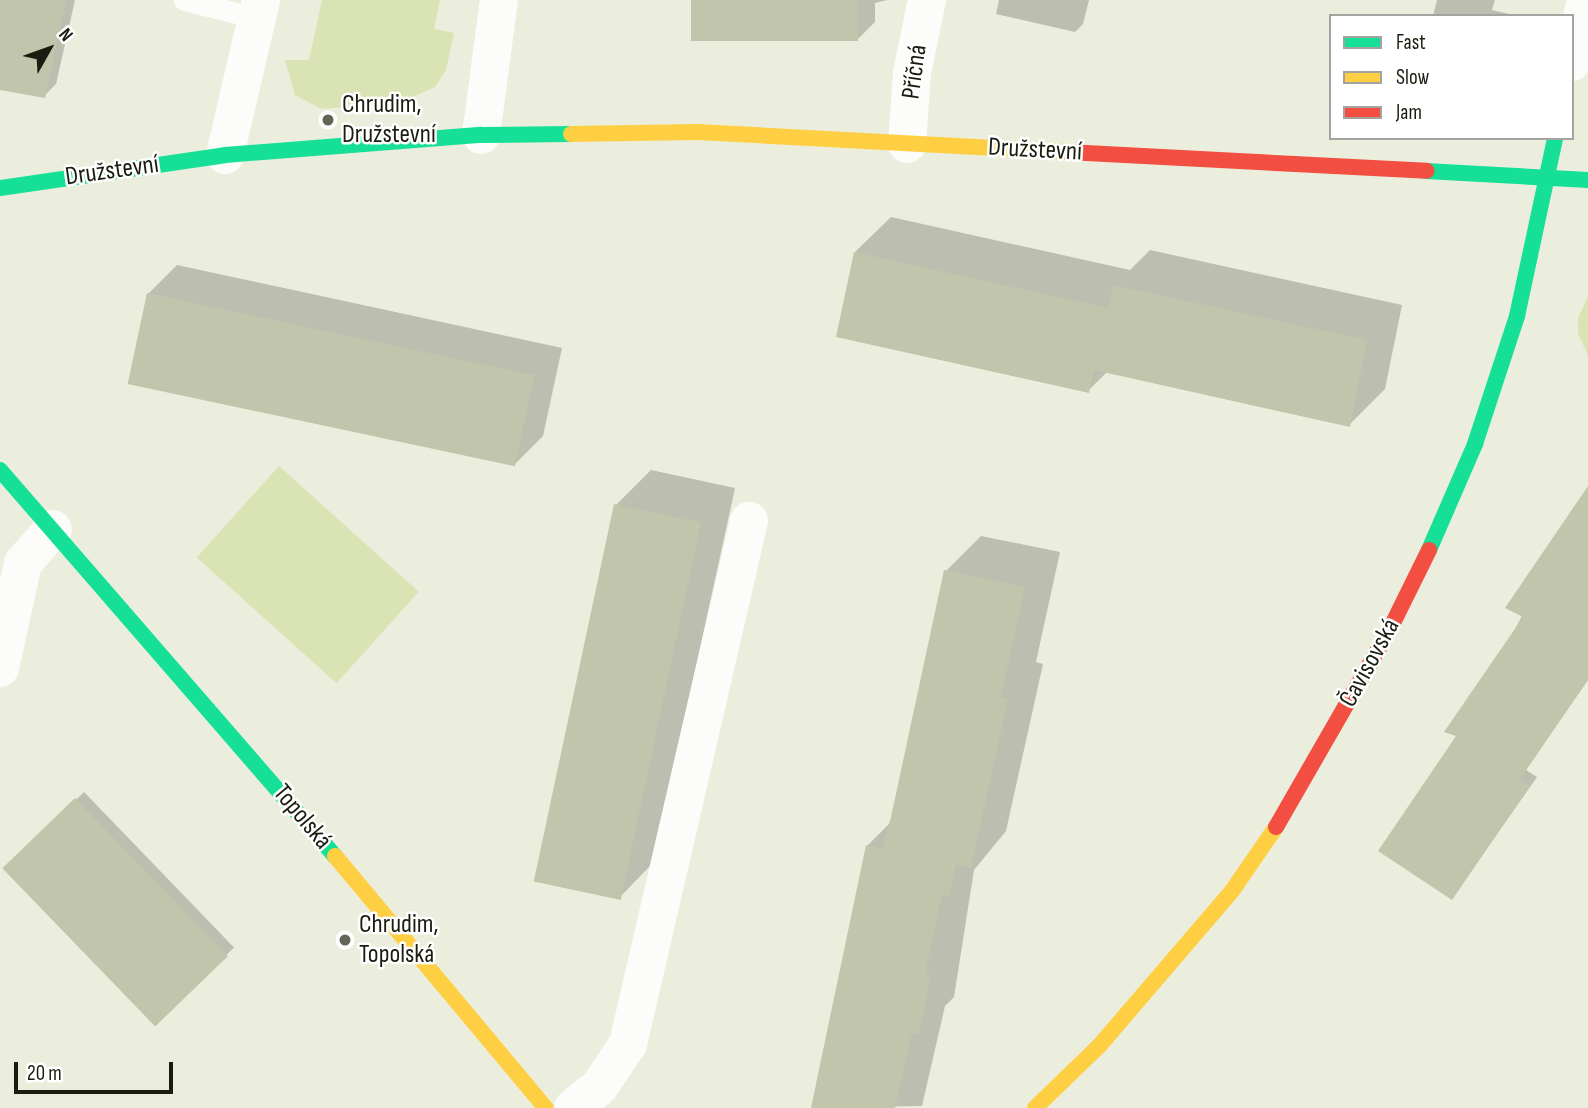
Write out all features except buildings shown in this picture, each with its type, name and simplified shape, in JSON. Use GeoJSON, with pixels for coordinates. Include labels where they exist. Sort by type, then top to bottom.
{"type":"FeatureCollection","features":[{"type":"Feature","properties":{"kind":"street"},"geometry":{"type":"LineString","coordinates":[[481,135],[499,0]]}},
{"type":"Feature","properties":{"kind":"street","name":"Příčná"},"geometry":{"type":"LineString","coordinates":[[907,144],[912,74],[927,0]]}},
{"type":"Feature","properties":{"kind":"street"},"geometry":{"type":"LineString","coordinates":[[1574,53],[1586,0]]}},
{"type":"Feature","properties":{"kind":"street"},"geometry":{"type":"LineString","coordinates":[[225,155],[259,9]]}},
{"type":"Feature","properties":{"kind":"street","name":"Družstevní"},"geometry":{"type":"LineString","coordinates":[[0,188],[225,155],[481,135],[698,132],[1588,180]]}},
{"type":"Feature","properties":{"kind":"street","name":"Čavisovská"},"geometry":{"type":"LineString","coordinates":[[1035,1108],[1100,1045],[1232,891],[1291,805],[1391,626],[1440,528],[1475,444],[1520,304],[1555,140]]}},
{"type":"Feature","properties":{"kind":"street","name":"Topolská"},"geometry":{"type":"LineString","coordinates":[[0,470],[546,1108]]}},
{"type":"Feature","properties":{"kind":"street"},"geometry":{"type":"LineString","coordinates":[[573,1108],[599,1087],[628,1044],[749,521]]}},
{"type":"Feature","properties":{"kind":"street"},"geometry":{"type":"LineString","coordinates":[[0,668],[23,563],[53,529]]}},
{"type":"Feature","properties":{"kind":"lane"},"geometry":{"type":"LineString","coordinates":[[184,0],[259,9]]}},
{"type":"Feature","properties":{"kind":"green space"},"geometry":{"type":"Polygon","coordinates":[[[322,0],[440,0],[434,29],[454,33],[446,70],[435,87],[402,102],[321,109],[295,95],[285,60],[309,60],[322,0]]]}},
{"type":"Feature","properties":{"kind":"green space"},"geometry":{"type":"Polygon","coordinates":[[[1588,296],[1588,355],[1578,334],[1578,318],[1588,296]]]}},
{"type":"Feature","properties":{"kind":"green space"},"geometry":{"type":"Polygon","coordinates":[[[279,466],[419,592],[336,683],[197,557],[279,466]]]}},
{"type":"Feature","properties":{"kind":"traffic: fast"},"geometry":{"type":"LineString","coordinates":[[0,188],[225,155],[481,135],[571,134]]}},
{"type":"Feature","properties":{"kind":"traffic: fast"},"geometry":{"type":"LineString","coordinates":[[1429,550],[1475,444],[1517,316],[1555,140]]}},
{"type":"Feature","properties":{"kind":"traffic: fast"},"geometry":{"type":"LineString","coordinates":[[1426,171],[1588,180]]}},
{"type":"Feature","properties":{"kind":"traffic: fast"},"geometry":{"type":"LineString","coordinates":[[0,470],[335,856]]}},
{"type":"Feature","properties":{"kind":"traffic: slow"},"geometry":{"type":"LineString","coordinates":[[571,134],[698,132],[1067,152]]}},
{"type":"Feature","properties":{"kind":"traffic: slow"},"geometry":{"type":"LineString","coordinates":[[1035,1108],[1100,1045],[1232,891],[1276,827]]}},
{"type":"Feature","properties":{"kind":"traffic: slow"},"geometry":{"type":"LineString","coordinates":[[335,856],[546,1108]]}},
{"type":"Feature","properties":{"kind":"traffic: jam"},"geometry":{"type":"LineString","coordinates":[[1067,152],[1426,171]]}},
{"type":"Feature","properties":{"kind":"traffic: jam"},"geometry":{"type":"LineString","coordinates":[[1276,827],[1391,627],[1429,550]]}},
{"type":"Feature","properties":{"kind":"place","name":"Chrudim, Družstevní"},"geometry":{"type":"Point","coordinates":[328,120]}},
{"type":"Feature","properties":{"kind":"place","name":"Chrudim, Topolská"},"geometry":{"type":"Point","coordinates":[345,940]}}]}
